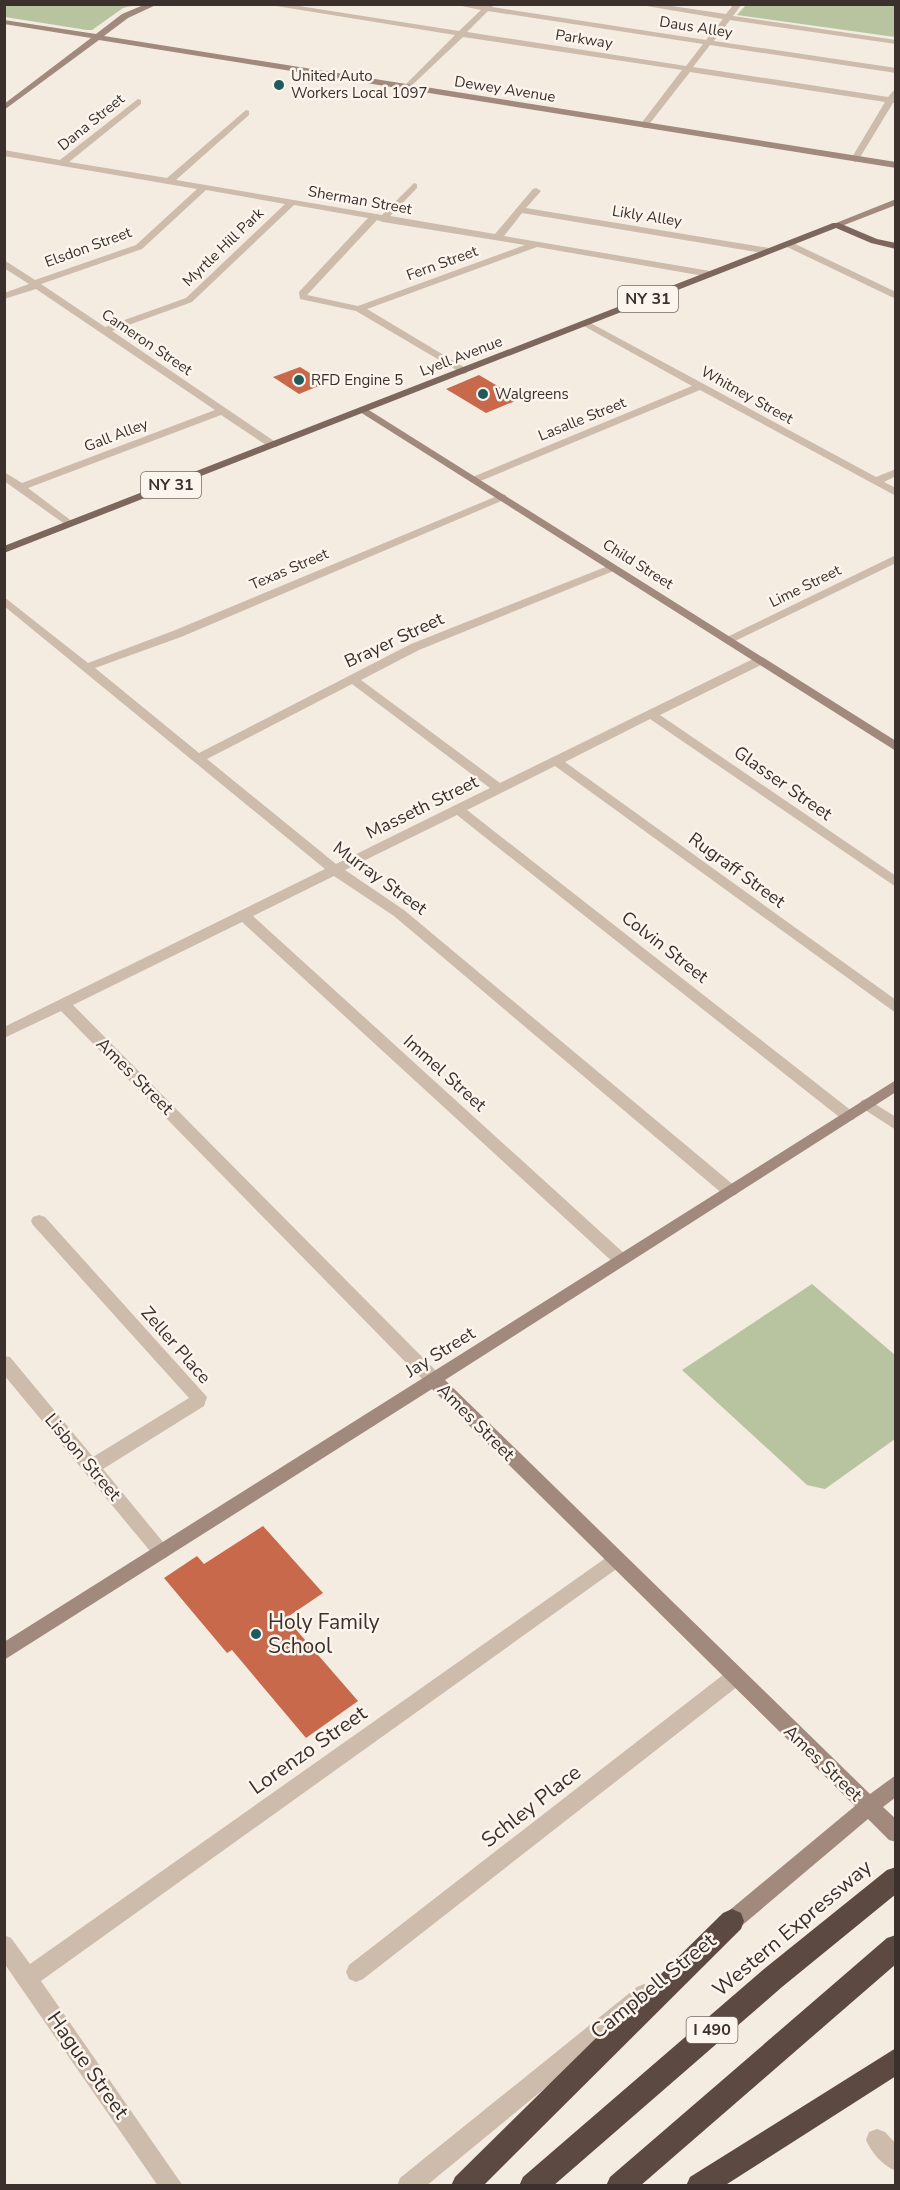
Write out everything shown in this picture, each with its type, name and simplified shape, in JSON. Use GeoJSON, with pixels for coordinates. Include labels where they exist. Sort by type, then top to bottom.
{"type":"FeatureCollection","features":[{"type":"Feature","properties":{"kind":"highway","name":"Western Expressway"},"geometry":{"type":"LineString","coordinates":[[532,2186],[773,1977],[896,1878]]}},
{"type":"Feature","properties":{"kind":"highway"},"geometry":{"type":"LineString","coordinates":[[464,2186],[732,1921]]}},
{"type":"Feature","properties":{"kind":"highway"},"geometry":{"type":"LineString","coordinates":[[619,2186],[896,1947]]}},
{"type":"Feature","properties":{"kind":"highway"},"geometry":{"type":"LineString","coordinates":[[699,2186],[896,2061]]}},
{"type":"Feature","properties":{"kind":"main road","name":"Lyell Avenue"},"geometry":{"type":"LineString","coordinates":[[4,550],[836,225]]}},
{"type":"Feature","properties":{"kind":"main road"},"geometry":{"type":"LineString","coordinates":[[836,225],[874,242],[892,246]]}},
{"type":"Feature","properties":{"kind":"main road"},"geometry":{"type":"LineString","coordinates":[[813,234],[892,246]]}},
{"type":"Feature","properties":{"kind":"street"},"geometry":{"type":"LineString","coordinates":[[4,108],[129,14],[154,4]]}},
{"type":"Feature","properties":{"kind":"street","name":"Parkway"},"geometry":{"type":"LineString","coordinates":[[268,4],[893,100]]}},
{"type":"Feature","properties":{"kind":"street","name":"Daus Alley"},"geometry":{"type":"LineString","coordinates":[[456,4],[489,7],[896,71]]}},
{"type":"Feature","properties":{"kind":"street"},"geometry":{"type":"LineString","coordinates":[[639,4],[896,42]]}},
{"type":"Feature","properties":{"kind":"street"},"geometry":{"type":"LineString","coordinates":[[645,125],[738,4]]}},
{"type":"Feature","properties":{"kind":"street"},"geometry":{"type":"LineString","coordinates":[[408,87],[489,7]]}},
{"type":"Feature","properties":{"kind":"street","name":"Dewey Avenue"},"geometry":{"type":"LineString","coordinates":[[4,22],[896,165]]}},
{"type":"Feature","properties":{"kind":"street"},"geometry":{"type":"LineString","coordinates":[[855,159],[893,100],[896,91]]}},
{"type":"Feature","properties":{"kind":"street","name":"Dana Street"},"geometry":{"type":"LineString","coordinates":[[61,164],[138,102]]}},
{"type":"Feature","properties":{"kind":"street"},"geometry":{"type":"LineString","coordinates":[[168,182],[246,113]]}},
{"type":"Feature","properties":{"kind":"street","name":"Sherman Street"},"geometry":{"type":"LineString","coordinates":[[4,153],[710,274]]}},
{"type":"Feature","properties":{"kind":"street"},"geometry":{"type":"LineString","coordinates":[[414,186],[378,218],[302,294],[308,298],[359,309],[463,371]]}},
{"type":"Feature","properties":{"kind":"street","name":"Elsdon Street"},"geometry":{"type":"LineString","coordinates":[[4,296],[139,247],[203,188]]}},
{"type":"Feature","properties":{"kind":"street"},"geometry":{"type":"LineString","coordinates":[[497,238],[536,191]]}},
{"type":"Feature","properties":{"kind":"street","name":"Lyell Avenue"},"geometry":{"type":"LineString","coordinates":[[836,225],[896,202]]}},
{"type":"Feature","properties":{"kind":"street","name":"Myrtle Hill Park"},"geometry":{"type":"LineString","coordinates":[[103,331],[189,300],[291,203]]}},
{"type":"Feature","properties":{"kind":"street","name":"Likly Alley"},"geometry":{"type":"LineString","coordinates":[[520,210],[769,251]]}},
{"type":"Feature","properties":{"kind":"street"},"geometry":{"type":"LineString","coordinates":[[788,244],[896,296]]}},
{"type":"Feature","properties":{"kind":"street","name":"Fern Street"},"geometry":{"type":"LineString","coordinates":[[359,309],[536,245]]}},
{"type":"Feature","properties":{"kind":"street","name":"Cameron Street"},"geometry":{"type":"LineString","coordinates":[[4,263],[273,445]]}},
{"type":"Feature","properties":{"kind":"street","name":"Whitney Street"},"geometry":{"type":"LineString","coordinates":[[585,323],[896,493]]}},
{"type":"Feature","properties":{"kind":"street","name":"Lasalle Street"},"geometry":{"type":"LineString","coordinates":[[474,480],[701,386]]}},
{"type":"Feature","properties":{"kind":"street","name":"Child Street"},"geometry":{"type":"LineString","coordinates":[[364,410],[896,747]]}},
{"type":"Feature","properties":{"kind":"street","name":"Gall Alley"},"geometry":{"type":"LineString","coordinates":[[21,487],[222,411]]}},
{"type":"Feature","properties":{"kind":"street"},"geometry":{"type":"LineString","coordinates":[[875,482],[896,472]]}},
{"type":"Feature","properties":{"kind":"street"},"geometry":{"type":"LineString","coordinates":[[4,475],[69,524]]}},
{"type":"Feature","properties":{"kind":"street","name":"Texas Street"},"geometry":{"type":"LineString","coordinates":[[88,667],[177,634],[502,497]]}},
{"type":"Feature","properties":{"kind":"street","name":"Lime Street"},"geometry":{"type":"LineString","coordinates":[[727,640],[896,558]]}},
{"type":"Feature","properties":{"kind":"street","name":"Brayer Street"},"geometry":{"type":"LineString","coordinates":[[197,759],[415,647],[612,568]]}},
{"type":"Feature","properties":{"kind":"street","name":"Murray Street"},"geometry":{"type":"LineString","coordinates":[[4,600],[335,870],[399,913],[730,1191]]}},
{"type":"Feature","properties":{"kind":"street","name":"Masseth Street"},"geometry":{"type":"LineString","coordinates":[[4,1033],[759,661]]}},
{"type":"Feature","properties":{"kind":"street"},"geometry":{"type":"LineString","coordinates":[[351,678],[499,789]]}},
{"type":"Feature","properties":{"kind":"street","name":"Glasser Street"},"geometry":{"type":"LineString","coordinates":[[651,714],[896,883]]}},
{"type":"Feature","properties":{"kind":"street","name":"Rugraff Street"},"geometry":{"type":"LineString","coordinates":[[556,761],[896,1008]]}},
{"type":"Feature","properties":{"kind":"street","name":"Colvin Street"},"geometry":{"type":"LineString","coordinates":[[458,809],[848,1116]]}},
{"type":"Feature","properties":{"kind":"street","name":"Immel Street"},"geometry":{"type":"LineString","coordinates":[[243,915],[621,1260]]}},
{"type":"Feature","properties":{"kind":"street","name":"Ames Street"},"geometry":{"type":"LineString","coordinates":[[63,1004],[433,1379],[883,1821]]}},
{"type":"Feature","properties":{"kind":"street","name":"Jay Street"},"geometry":{"type":"LineString","coordinates":[[4,1652],[896,1085]]}},
{"type":"Feature","properties":{"kind":"street"},"geometry":{"type":"LineString","coordinates":[[867,1104],[896,1125]]}},
{"type":"Feature","properties":{"kind":"street","name":"Zeller Place"},"geometry":{"type":"LineString","coordinates":[[39,1221],[198,1397],[198,1401],[91,1467]]}},
{"type":"Feature","properties":{"kind":"street","name":"Lisbon Street"},"geometry":{"type":"LineString","coordinates":[[4,1362],[161,1552]]}},
{"type":"Feature","properties":{"kind":"street","name":"Lorenzo Street"},"geometry":{"type":"LineString","coordinates":[[28,1978],[616,1560]]}},
{"type":"Feature","properties":{"kind":"street","name":"Schley Place"},"geometry":{"type":"LineString","coordinates":[[356,1972],[735,1677]]}},
{"type":"Feature","properties":{"kind":"street","name":"Campbell Street"},"geometry":{"type":"LineString","coordinates":[[408,2186],[732,1921],[883,1821],[896,1784]]}},
{"type":"Feature","properties":{"kind":"street","name":"Hague Street"},"geometry":{"type":"LineString","coordinates":[[4,1945],[172,2186]]}},
{"type":"Feature","properties":{"kind":"street"},"geometry":{"type":"LineString","coordinates":[[877,2140],[896,2160]]}},
{"type":"Feature","properties":{"kind":"green space"},"geometry":{"type":"Polygon","coordinates":[[[4,5],[135,5],[123,8],[92,30],[87,30],[5,17],[4,5]]]}},
{"type":"Feature","properties":{"kind":"green space"},"geometry":{"type":"Polygon","coordinates":[[[746,5],[895,5],[895,37],[737,15],[746,5]]]}},
{"type":"Feature","properties":{"kind":"green space"},"geometry":{"type":"Polygon","coordinates":[[[812,1284],[895,1355],[895,1439],[825,1489],[807,1485],[682,1370],[812,1284]]]}},
{"type":"Feature","properties":{"kind":"building","name":"RFD Engine 5"},"geometry":{"type":"Polygon","coordinates":[[[300,367],[326,383],[299,394],[273,377],[300,367]]]}},
{"type":"Feature","properties":{"kind":"building","name":"Walgreens"},"geometry":{"type":"Polygon","coordinates":[[[479,375],[520,399],[486,413],[446,389],[479,375]]]}},
{"type":"Feature","properties":{"kind":"building","name":"Holy Family School"},"geometry":{"type":"Polygon","coordinates":[[[263,1526],[323,1593],[286,1618],[358,1701],[306,1738],[232,1650],[227,1653],[164,1578],[197,1556],[204,1564],[263,1526]]]}},
{"type":"Feature","properties":{"kind":"place","name":"United Auto Workers Local 1097"},"geometry":{"type":"Point","coordinates":[279,85]}},
{"type":"Feature","properties":{"kind":"place","name":"RFD Engine 5"},"geometry":{"type":"Point","coordinates":[299,380]}},
{"type":"Feature","properties":{"kind":"place","name":"Walgreens"},"geometry":{"type":"Point","coordinates":[483,394]}},
{"type":"Feature","properties":{"kind":"place","name":"Holy Family School"},"geometry":{"type":"Point","coordinates":[256,1634]}}]}
